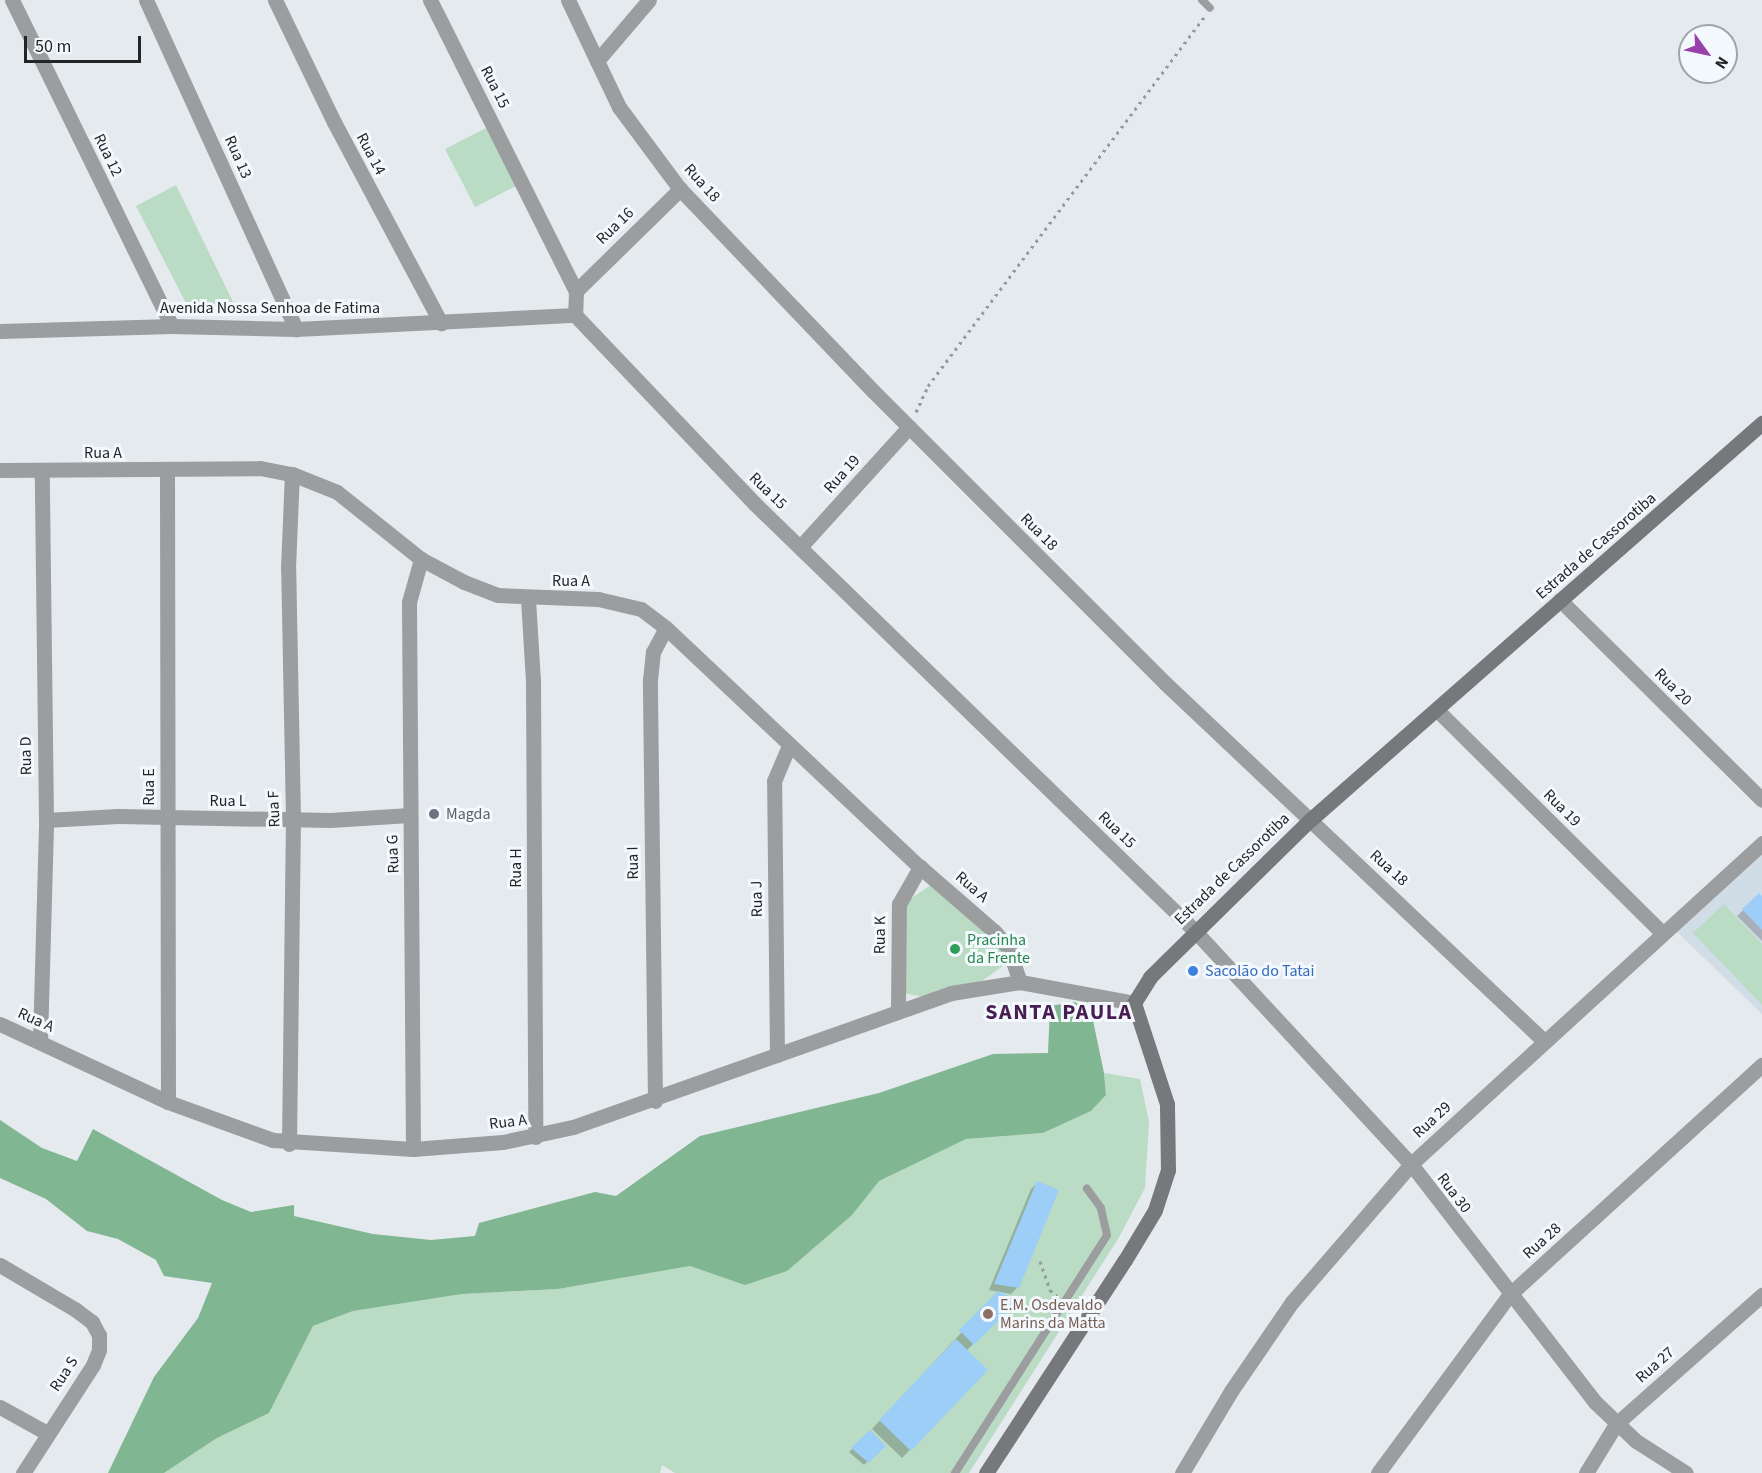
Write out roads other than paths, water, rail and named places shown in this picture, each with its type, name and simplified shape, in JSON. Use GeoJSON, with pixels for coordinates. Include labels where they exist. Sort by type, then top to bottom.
{"type":"FeatureCollection","features":[{"type":"Feature","properties":{"kind":"main road","name":"Estrada de Cassorotiba"},"geometry":{"type":"LineString","coordinates":[[1134,1003],[1150,976],[1194,930],[1310,820],[1762,423]]}},
{"type":"Feature","properties":{"kind":"main road"},"geometry":{"type":"LineString","coordinates":[[986,1473],[1125,1260],[1155,1210],[1168,1170],[1167,1104],[1134,1003]]}},
{"type":"Feature","properties":{"kind":"street","name":"Rua 12"},"geometry":{"type":"LineString","coordinates":[[12,0],[171,326]]}},
{"type":"Feature","properties":{"kind":"street","name":"Rua 13"},"geometry":{"type":"LineString","coordinates":[[146,0],[296,329]]}},
{"type":"Feature","properties":{"kind":"street","name":"Rua 14"},"geometry":{"type":"LineString","coordinates":[[276,0],[334,122],[441,323]]}},
{"type":"Feature","properties":{"kind":"street","name":"Rua 15"},"geometry":{"type":"LineString","coordinates":[[430,0],[576,291],[575,315],[754,503],[801,546],[1194,930]]}},
{"type":"Feature","properties":{"kind":"street","name":"Rua 18"},"geometry":{"type":"LineString","coordinates":[[568,0],[619,107],[680,189],[909,427],[1157,675],[1544,1041]]}},
{"type":"Feature","properties":{"kind":"street"},"geometry":{"type":"LineString","coordinates":[[597,61],[650,0]]}},
{"type":"Feature","properties":{"kind":"street","name":"Rua 16"},"geometry":{"type":"LineString","coordinates":[[576,291],[680,189]]}},
{"type":"Feature","properties":{"kind":"street","name":"Avenida Nossa Senhoa de Fatima"},"geometry":{"type":"LineString","coordinates":[[0,331],[171,326],[296,329],[575,315]]}},
{"type":"Feature","properties":{"kind":"street","name":"Rua 19"},"geometry":{"type":"LineString","coordinates":[[801,546],[909,427]]}},
{"type":"Feature","properties":{"kind":"street","name":"Rua A"},"geometry":{"type":"LineString","coordinates":[[0,470],[167,471],[260,468],[292,474],[337,492],[421,559],[498,595],[528,599],[623,602],[641,609],[666,628],[789,746],[920,867],[995,932],[1009,949],[1020,982]]}},
{"type":"Feature","properties":{"kind":"street","name":"Rua D"},"geometry":{"type":"LineString","coordinates":[[40,1041],[46,820],[42,471]]}},
{"type":"Feature","properties":{"kind":"street","name":"Rua E"},"geometry":{"type":"LineString","coordinates":[[167,471],[168,1102]]}},
{"type":"Feature","properties":{"kind":"street","name":"Rua F"},"geometry":{"type":"LineString","coordinates":[[289,1144],[293,819],[288,580],[292,474]]}},
{"type":"Feature","properties":{"kind":"street","name":"Rua G"},"geometry":{"type":"LineString","coordinates":[[413,1149],[409,602],[421,559]]}},
{"type":"Feature","properties":{"kind":"street","name":"Rua H"},"geometry":{"type":"LineString","coordinates":[[528,599],[533,680],[535,1137]]}},
{"type":"Feature","properties":{"kind":"street","name":"Rua 20"},"geometry":{"type":"LineString","coordinates":[[1560,600],[1762,800]]}},
{"type":"Feature","properties":{"kind":"street","name":"Rua I"},"geometry":{"type":"LineString","coordinates":[[655,1101],[650,665],[666,628]]}},
{"type":"Feature","properties":{"kind":"street","name":"Rua 19"},"geometry":{"type":"LineString","coordinates":[[1437,710],[1662,933]]}},
{"type":"Feature","properties":{"kind":"street","name":"Rua J"},"geometry":{"type":"LineString","coordinates":[[777,1055],[774,781],[789,746]]}},
{"type":"Feature","properties":{"kind":"street","name":"Rua L"},"geometry":{"type":"LineString","coordinates":[[46,820],[118,816],[167,819],[293,819],[410,815]]}},
{"type":"Feature","properties":{"kind":"street","name":"Rua 29"},"geometry":{"type":"LineString","coordinates":[[1182,1473],[1231,1391],[1292,1302],[1411,1164],[1762,843]]}},
{"type":"Feature","properties":{"kind":"street","name":"Rua K"},"geometry":{"type":"LineString","coordinates":[[898,1010],[899,904],[920,867]]}},
{"type":"Feature","properties":{"kind":"street","name":"Rua 30"},"geometry":{"type":"LineString","coordinates":[[1194,930],[1411,1164],[1509,1295],[1616,1424],[1686,1473]]}},
{"type":"Feature","properties":{"kind":"street","name":"Rua A"},"geometry":{"type":"LineString","coordinates":[[0,1024],[168,1102],[289,1144],[413,1149],[535,1137],[655,1101],[898,1010],[951,993],[1020,982],[1134,1003]]}},
{"type":"Feature","properties":{"kind":"street","name":"Rua 28"},"geometry":{"type":"LineString","coordinates":[[1378,1473],[1509,1295],[1762,1065]]}},
{"type":"Feature","properties":{"kind":"street","name":"Rua S"},"geometry":{"type":"LineString","coordinates":[[0,1265],[76,1310],[92,1322],[99,1335],[99,1350],[93,1365],[23,1473]]}},
{"type":"Feature","properties":{"kind":"street","name":"Rua 27"},"geometry":{"type":"LineString","coordinates":[[1586,1473],[1616,1424],[1762,1296]]}},
{"type":"Feature","properties":{"kind":"street"},"geometry":{"type":"LineString","coordinates":[[0,1407],[47,1433]]}},
{"type":"Feature","properties":{"kind":"lane"},"geometry":{"type":"LineString","coordinates":[[1202,0],[1210,8]]}},
{"type":"Feature","properties":{"kind":"lane"},"geometry":{"type":"LineString","coordinates":[[955,1473],[1107,1235],[1101,1208],[1087,1189]]}},
{"type":"Feature","properties":{"kind":"place","name":"Magda"},"geometry":{"type":"Point","coordinates":[434,814]}},
{"type":"Feature","properties":{"kind":"place","name":"Pracinha da Frente"},"geometry":{"type":"Point","coordinates":[955,949]}},
{"type":"Feature","properties":{"kind":"place","name":"Sacolão do Tatai"},"geometry":{"type":"Point","coordinates":[1193,971]}},
{"type":"Feature","properties":{"kind":"place","name":"E.M. Osdevaldo Marins da Matta"},"geometry":{"type":"Point","coordinates":[988,1314]}},
{"type":"Feature","properties":{"kind":"district","name":"SANTA PAULA"},"geometry":{"type":"Point","coordinates":[1059,1013]}}]}
